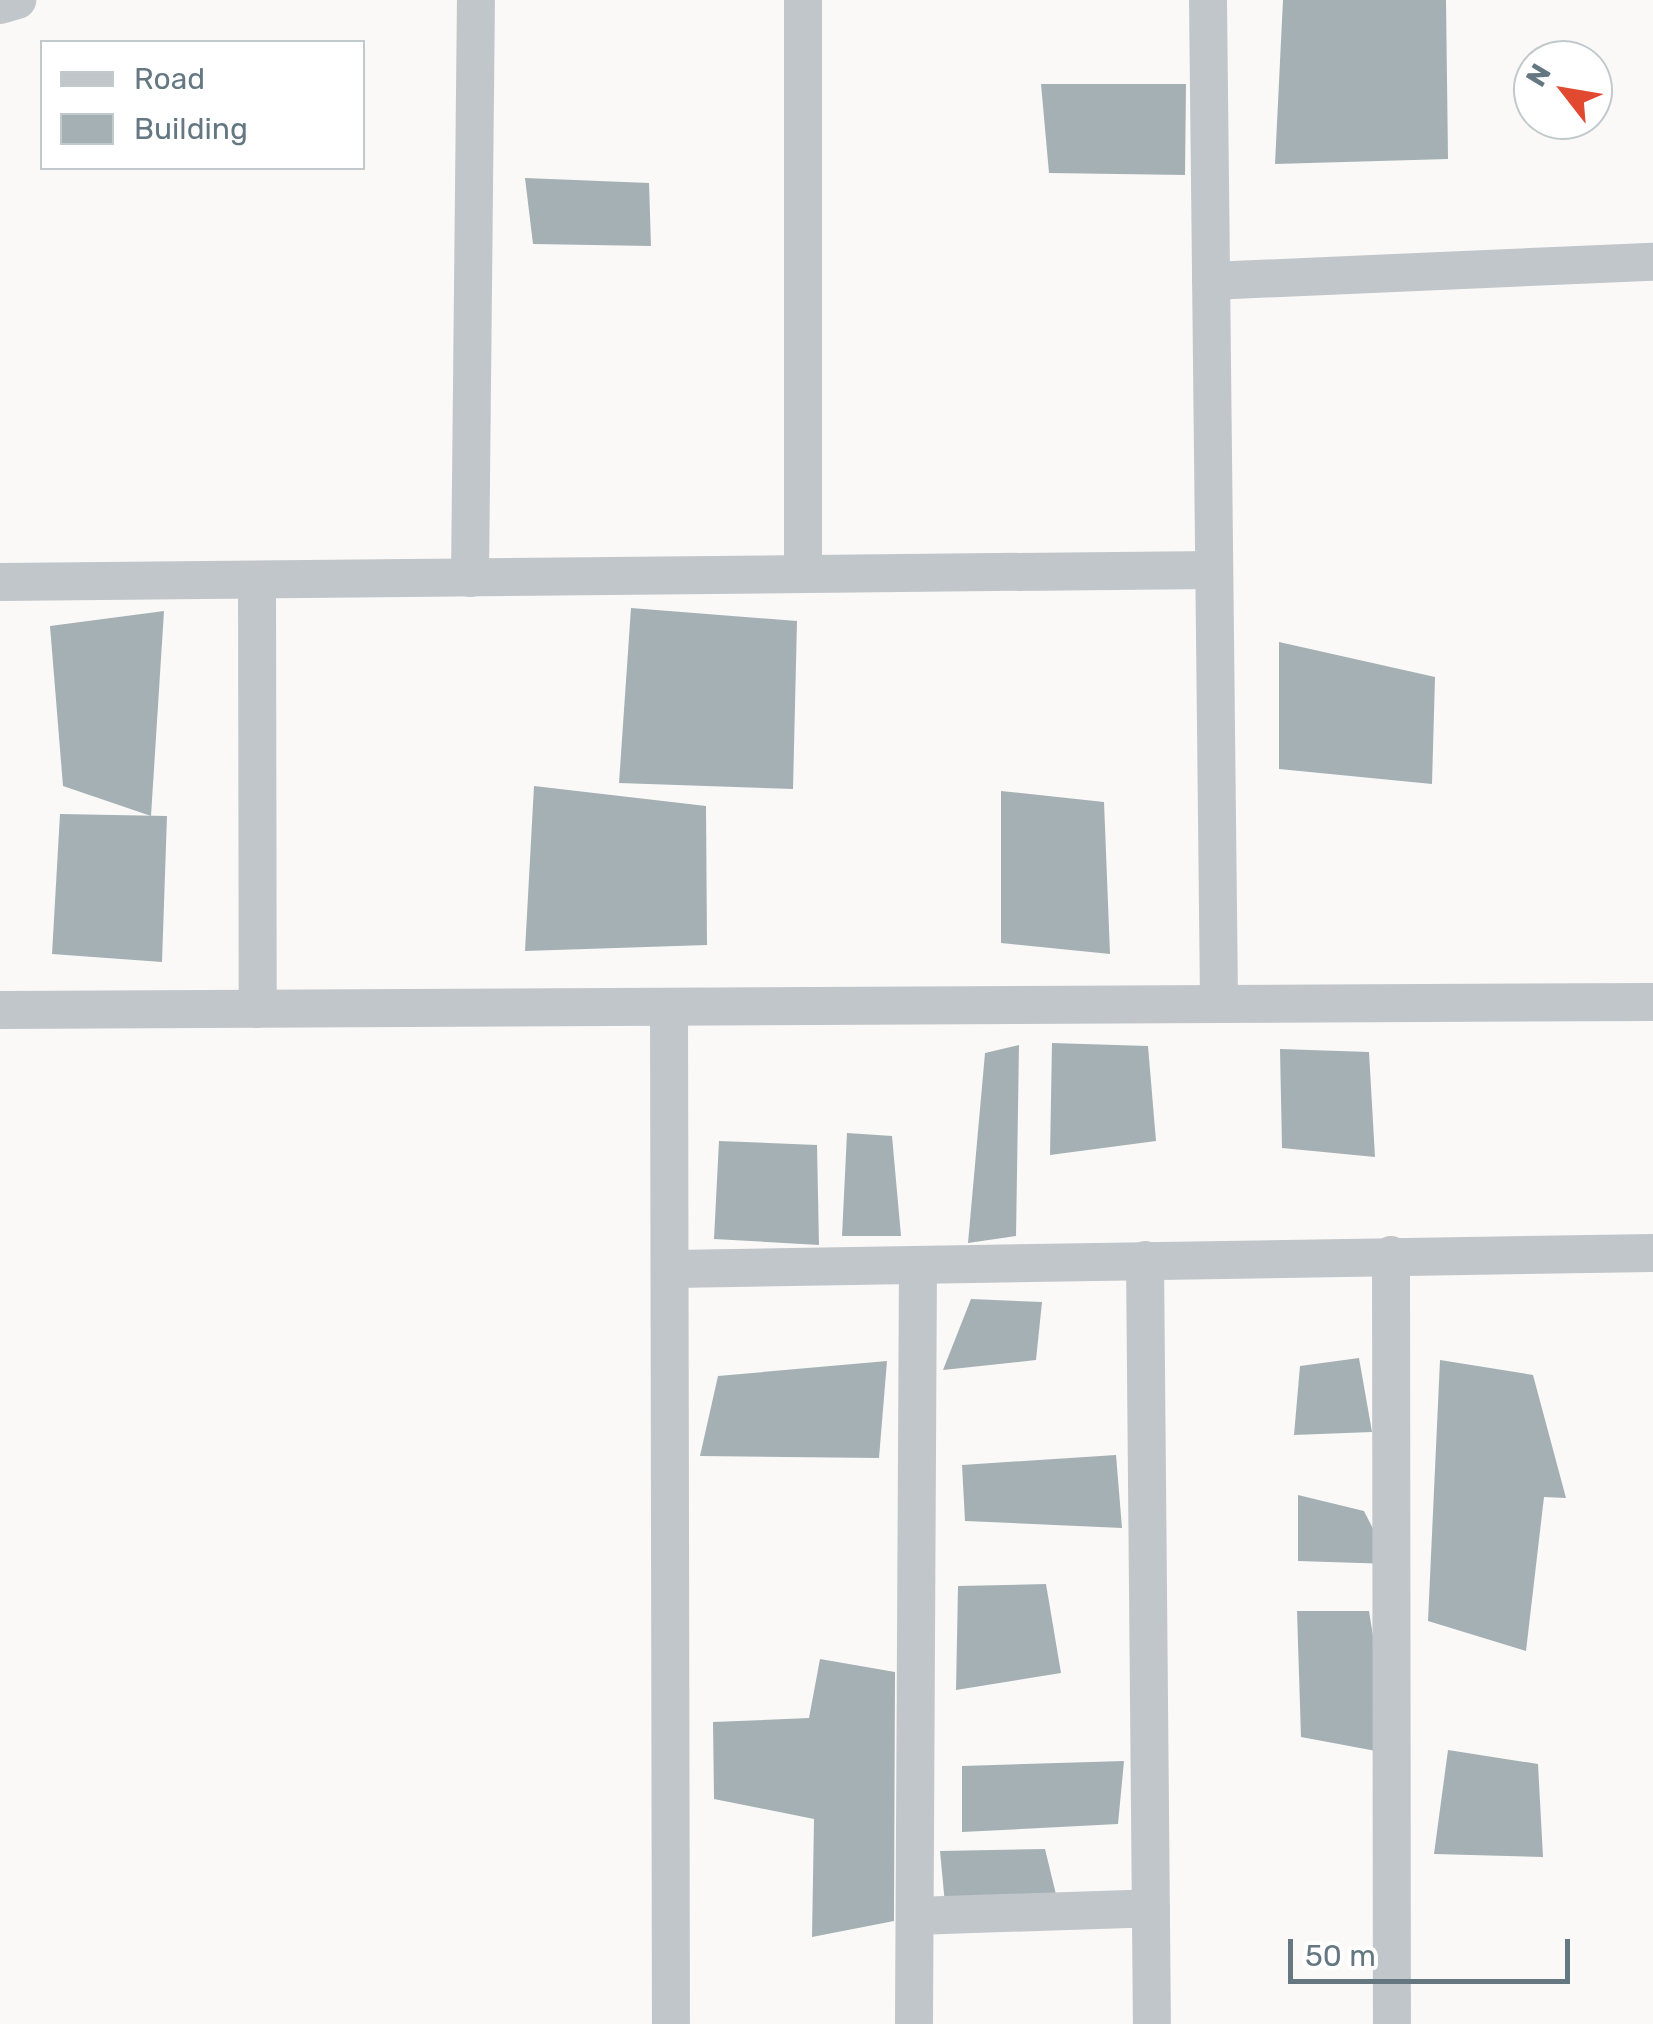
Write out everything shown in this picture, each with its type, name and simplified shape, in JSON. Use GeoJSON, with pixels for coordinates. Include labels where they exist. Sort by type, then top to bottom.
{"type":"FeatureCollection","features":[{"type":"Feature","properties":{"kind":"street"},"geometry":{"type":"LineString","coordinates":[[0,5],[17,0]]}},
{"type":"Feature","properties":{"kind":"street"},"geometry":{"type":"LineString","coordinates":[[470,578],[476,0]]}},
{"type":"Feature","properties":{"kind":"street"},"geometry":{"type":"LineString","coordinates":[[803,0],[803,574]]}},
{"type":"Feature","properties":{"kind":"street"},"geometry":{"type":"LineString","coordinates":[[1208,0],[1218,1004]]}},
{"type":"Feature","properties":{"kind":"street"},"geometry":{"type":"LineString","coordinates":[[1211,281],[1653,262]]}},
{"type":"Feature","properties":{"kind":"street"},"geometry":{"type":"LineString","coordinates":[[0,582],[1214,570]]}},
{"type":"Feature","properties":{"kind":"street"},"geometry":{"type":"LineString","coordinates":[[257,580],[258,1008]]}},
{"type":"Feature","properties":{"kind":"street"},"geometry":{"type":"LineString","coordinates":[[0,1010],[1653,1002]]}},
{"type":"Feature","properties":{"kind":"street"},"geometry":{"type":"LineString","coordinates":[[669,1006],[673,1269],[671,2024]]}},
{"type":"Feature","properties":{"kind":"street"},"geometry":{"type":"LineString","coordinates":[[673,1269],[1653,1253]]}},
{"type":"Feature","properties":{"kind":"street"},"geometry":{"type":"LineString","coordinates":[[1392,1255],[1392,2024]]}},
{"type":"Feature","properties":{"kind":"street"},"geometry":{"type":"LineString","coordinates":[[1145,1260],[1152,2024]]}},
{"type":"Feature","properties":{"kind":"street"},"geometry":{"type":"LineString","coordinates":[[914,2024],[918,1265]]}},
{"type":"Feature","properties":{"kind":"street"},"geometry":{"type":"LineString","coordinates":[[915,1916],[1151,1908]]}},
{"type":"Feature","properties":{"kind":"building"},"geometry":{"type":"Polygon","coordinates":[[[1283,0],[1446,0],[1448,159],[1275,164],[1283,0]]]}},
{"type":"Feature","properties":{"kind":"building"},"geometry":{"type":"Polygon","coordinates":[[[1041,84],[1186,84],[1185,175],[1049,173],[1041,84]]]}},
{"type":"Feature","properties":{"kind":"building"},"geometry":{"type":"Polygon","coordinates":[[[525,178],[649,183],[651,246],[533,244],[525,178]]]}},
{"type":"Feature","properties":{"kind":"building"},"geometry":{"type":"Polygon","coordinates":[[[631,608],[797,621],[793,789],[619,783],[631,608]]]}},
{"type":"Feature","properties":{"kind":"building"},"geometry":{"type":"Polygon","coordinates":[[[164,611],[151,816],[63,786],[50,626],[164,611]]]}},
{"type":"Feature","properties":{"kind":"building"},"geometry":{"type":"Polygon","coordinates":[[[1279,642],[1435,677],[1432,784],[1279,769],[1279,642]]]}},
{"type":"Feature","properties":{"kind":"building"},"geometry":{"type":"Polygon","coordinates":[[[534,786],[706,806],[707,945],[525,951],[534,786]]]}},
{"type":"Feature","properties":{"kind":"building"},"geometry":{"type":"Polygon","coordinates":[[[1001,791],[1104,802],[1110,954],[1001,943],[1001,791]]]}},
{"type":"Feature","properties":{"kind":"building"},"geometry":{"type":"Polygon","coordinates":[[[60,814],[167,816],[162,962],[52,954],[60,814]]]}},
{"type":"Feature","properties":{"kind":"building"},"geometry":{"type":"Polygon","coordinates":[[[1052,1043],[1148,1046],[1156,1141],[1050,1155],[1052,1043]]]}},
{"type":"Feature","properties":{"kind":"building"},"geometry":{"type":"Polygon","coordinates":[[[1019,1045],[1016,1236],[968,1243],[985,1053],[1019,1045]]]}},
{"type":"Feature","properties":{"kind":"building"},"geometry":{"type":"Polygon","coordinates":[[[1280,1049],[1369,1052],[1375,1157],[1282,1148],[1280,1049]]]}},
{"type":"Feature","properties":{"kind":"building"},"geometry":{"type":"Polygon","coordinates":[[[847,1133],[892,1136],[901,1236],[842,1236],[847,1133]]]}},
{"type":"Feature","properties":{"kind":"building"},"geometry":{"type":"Polygon","coordinates":[[[719,1141],[817,1145],[819,1245],[714,1239],[719,1141]]]}},
{"type":"Feature","properties":{"kind":"building"},"geometry":{"type":"Polygon","coordinates":[[[971,1299],[1042,1302],[1036,1360],[943,1370],[971,1299]]]}},
{"type":"Feature","properties":{"kind":"building"},"geometry":{"type":"Polygon","coordinates":[[[1359,1358],[1372,1432],[1294,1435],[1300,1366],[1359,1358]]]}},
{"type":"Feature","properties":{"kind":"building"},"geometry":{"type":"Polygon","coordinates":[[[1440,1360],[1533,1375],[1566,1498],[1544,1497],[1526,1651],[1428,1621],[1440,1360]]]}},
{"type":"Feature","properties":{"kind":"building"},"geometry":{"type":"Polygon","coordinates":[[[887,1361],[879,1458],[700,1456],[718,1376],[887,1361]]]}},
{"type":"Feature","properties":{"kind":"building"},"geometry":{"type":"Polygon","coordinates":[[[1116,1455],[1122,1528],[965,1521],[962,1465],[1116,1455]]]}},
{"type":"Feature","properties":{"kind":"building"},"geometry":{"type":"Polygon","coordinates":[[[1298,1495],[1364,1511],[1391,1564],[1298,1561],[1298,1495]]]}},
{"type":"Feature","properties":{"kind":"building"},"geometry":{"type":"Polygon","coordinates":[[[1046,1584],[1061,1673],[956,1690],[958,1586],[1046,1584]]]}},
{"type":"Feature","properties":{"kind":"building"},"geometry":{"type":"Polygon","coordinates":[[[1297,1611],[1369,1611],[1392,1754],[1301,1737],[1297,1611]]]}},
{"type":"Feature","properties":{"kind":"building"},"geometry":{"type":"Polygon","coordinates":[[[820,1659],[895,1672],[894,1921],[812,1937],[814,1819],[714,1799],[713,1722],[809,1718],[820,1659]]]}},
{"type":"Feature","properties":{"kind":"building"},"geometry":{"type":"Polygon","coordinates":[[[1448,1750],[1538,1764],[1543,1857],[1434,1854],[1448,1750]]]}},
{"type":"Feature","properties":{"kind":"building"},"geometry":{"type":"Polygon","coordinates":[[[1124,1761],[1118,1824],[962,1832],[962,1766],[1124,1761]]]}},
{"type":"Feature","properties":{"kind":"building"},"geometry":{"type":"Polygon","coordinates":[[[1045,1849],[1060,1911],[946,1915],[940,1851],[1045,1849]]]}}]}
